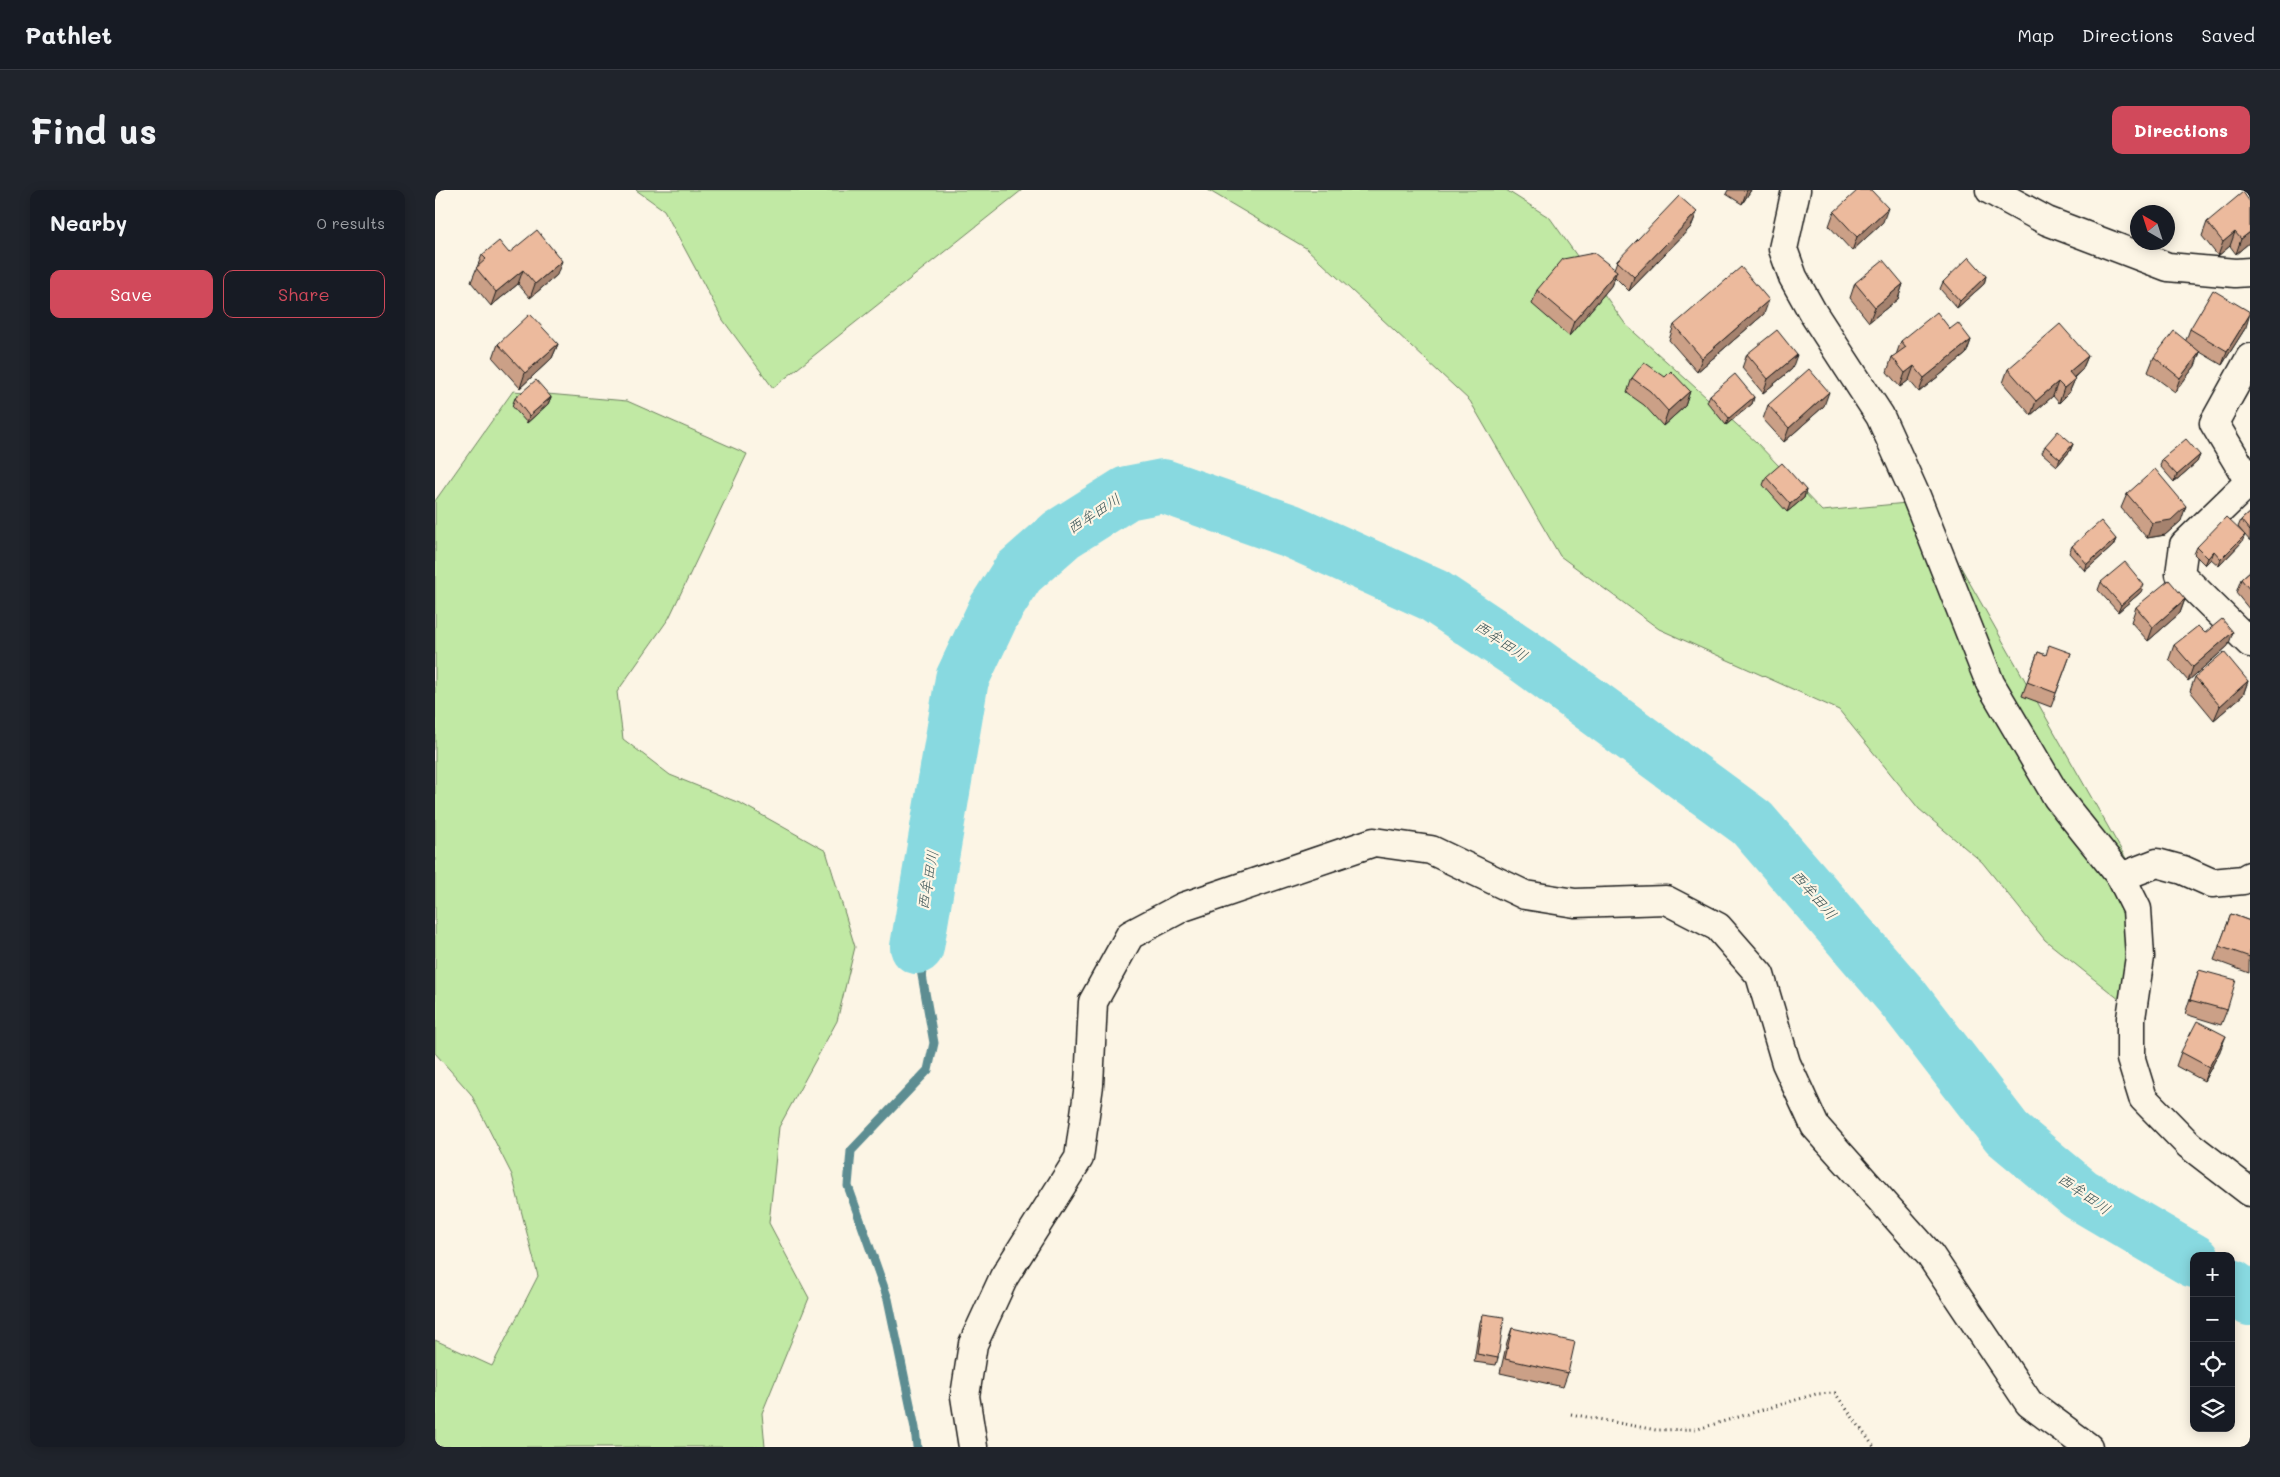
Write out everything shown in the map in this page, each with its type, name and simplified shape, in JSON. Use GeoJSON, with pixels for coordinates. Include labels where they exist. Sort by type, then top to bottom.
{"type":"FeatureCollection","features":[{"type":"Feature","properties":{"kind":"street"},"geometry":{"type":"LineString","coordinates":[[1796,190],[1783,249],[1793,277],[1813,313],[1879,416],[1916,496],[1990,683],[2057,798],[2121,877],[2137,909],[2141,957],[2131,1018],[2131,1059],[2143,1098],[2189,1145],[2250,1192]]}},
{"type":"Feature","properties":{"kind":"street"},"geometry":{"type":"LineString","coordinates":[[1990,190],[2047,221],[2168,267],[2235,273],[2250,272]]}},
{"type":"Feature","properties":{"kind":"street"},"geometry":{"type":"LineString","coordinates":[[2250,358],[2213,423],[2249,483],[2184,545],[2180,574],[2250,643]]}},
{"type":"Feature","properties":{"kind":"street"},"geometry":{"type":"LineString","coordinates":[[973,1447],[965,1396],[973,1344],[1004,1276],[1079,1158],[1089,1085],[1093,1002],[1130,935],[1183,907],[1374,842],[1431,850],[1525,895],[1575,903],[1666,900],[1718,927],[1760,975],[1785,1063],[1815,1126],[1930,1256],[2029,1403],[2088,1447]]}},
{"type":"Feature","properties":{"kind":"street"},"geometry":{"type":"LineString","coordinates":[[2121,877],[2157,863],[2183,870],[2212,883],[2243,880],[2250,876]]}},
{"type":"Feature","properties":{"kind":"path"},"geometry":{"type":"LineString","coordinates":[[1571,1414],[1656,1430],[1698,1429],[1816,1394],[1835,1393],[1874,1447]]}},
{"type":"Feature","properties":{"kind":"green space"},"geometry":{"type":"Polygon","coordinates":[[[636,190],[1022,190],[773,388],[723,320],[664,210],[636,190]]]}},
{"type":"Feature","properties":{"kind":"green space"},"geometry":{"type":"Polygon","coordinates":[[[1208,190],[1506,190],[1550,218],[1626,325],[1756,442],[1822,511],[1928,501],[1959,564],[2132,869],[2130,1008],[2045,940],[1982,862],[1919,809],[1839,710],[1659,629],[1560,556],[1470,401],[1306,248],[1208,190]]]}},
{"type":"Feature","properties":{"kind":"green space"},"geometry":{"type":"Polygon","coordinates":[[[513,391],[627,401],[747,454],[669,618],[617,692],[623,739],[670,775],[742,804],[826,851],[855,947],[837,1021],[779,1127],[769,1223],[809,1298],[762,1413],[765,1447],[435,1447],[435,1340],[492,1366],[538,1276],[512,1175],[471,1094],[435,1053],[435,501],[513,391]]]}},
{"type":"Feature","properties":{"kind":"building"},"geometry":{"type":"Polygon","coordinates":[[[1858,190],[1871,190],[1888,208],[1857,237],[1834,212],[1858,190]]]}},
{"type":"Feature","properties":{"kind":"building"},"geometry":{"type":"Polygon","coordinates":[[[2243,192],[2250,202],[2250,232],[2241,239],[2235,232],[2223,242],[2207,222],[2243,192]]]}},
{"type":"Feature","properties":{"kind":"building"},"geometry":{"type":"Polygon","coordinates":[[[1679,196],[1697,212],[1634,277],[1617,261],[1679,196]]]}},
{"type":"Feature","properties":{"kind":"building"},"geometry":{"type":"Polygon","coordinates":[[[537,230],[562,261],[535,284],[523,270],[496,292],[476,268],[486,259],[482,255],[499,241],[509,253],[537,230]]]}},
{"type":"Feature","properties":{"kind":"building"},"geometry":{"type":"Polygon","coordinates":[[[1594,253],[1617,271],[1574,321],[1537,290],[1563,259],[1594,253]]]}},
{"type":"Feature","properties":{"kind":"building"},"geometry":{"type":"Polygon","coordinates":[[[1969,257],[1986,276],[1960,301],[1943,282],[1969,257]]]}},
{"type":"Feature","properties":{"kind":"building"},"geometry":{"type":"Polygon","coordinates":[[[1883,260],[1903,284],[1875,307],[1855,283],[1883,260]]]}},
{"type":"Feature","properties":{"kind":"building"},"geometry":{"type":"Polygon","coordinates":[[[1741,267],[1769,300],[1702,358],[1674,325],[1741,267]]]}},
{"type":"Feature","properties":{"kind":"building"},"geometry":{"type":"Polygon","coordinates":[[[2213,290],[2250,312],[2227,351],[2190,329],[2213,290]]]}},
{"type":"Feature","properties":{"kind":"building"},"geometry":{"type":"Polygon","coordinates":[[[1937,312],[1950,329],[1958,323],[1971,340],[1924,378],[1914,366],[1905,373],[1892,357],[1906,347],[1901,341],[1937,312]]]}},
{"type":"Feature","properties":{"kind":"building"},"geometry":{"type":"Polygon","coordinates":[[[530,314],[558,344],[525,373],[498,344],[530,314]]]}},
{"type":"Feature","properties":{"kind":"building"},"geometry":{"type":"Polygon","coordinates":[[[2060,324],[2088,356],[2069,372],[2075,379],[2064,388],[2058,382],[2036,401],[2008,369],[2060,324]]]}},
{"type":"Feature","properties":{"kind":"building"},"geometry":{"type":"Polygon","coordinates":[[[1777,330],[1797,355],[1768,379],[1747,354],[1777,330]]]}},
{"type":"Feature","properties":{"kind":"building"},"geometry":{"type":"Polygon","coordinates":[[[2174,331],[2200,352],[2180,378],[2154,357],[2174,331]]]}},
{"type":"Feature","properties":{"kind":"building"},"geometry":{"type":"Polygon","coordinates":[[[1644,362],[1665,377],[1671,371],[1690,391],[1668,411],[1650,391],[1632,378],[1644,362]]]}},
{"type":"Feature","properties":{"kind":"building"},"geometry":{"type":"Polygon","coordinates":[[[1809,369],[1829,392],[1789,428],[1768,405],[1809,369]]]}},
{"type":"Feature","properties":{"kind":"building"},"geometry":{"type":"Polygon","coordinates":[[[1735,374],[1754,397],[1729,418],[1710,395],[1735,374]]]}},
{"type":"Feature","properties":{"kind":"building"},"geometry":{"type":"Polygon","coordinates":[[[536,380],[551,397],[529,416],[515,398],[536,380]]]}},
{"type":"Feature","properties":{"kind":"building"},"geometry":{"type":"Polygon","coordinates":[[[2058,431],[2073,444],[2060,459],[2045,446],[2058,431]]]}},
{"type":"Feature","properties":{"kind":"building"},"geometry":{"type":"Polygon","coordinates":[[[2186,439],[2200,455],[2177,475],[2162,459],[2186,439]]]}},
{"type":"Feature","properties":{"kind":"building"},"geometry":{"type":"Polygon","coordinates":[[[1782,463],[1806,490],[1790,504],[1766,477],[1782,463]]]}},
{"type":"Feature","properties":{"kind":"building"},"geometry":{"type":"Polygon","coordinates":[[[2155,469],[2186,506],[2171,520],[2152,523],[2127,494],[2155,469]]]}},
{"type":"Feature","properties":{"kind":"building"},"geometry":{"type":"Polygon","coordinates":[[[2250,512],[2250,531],[2241,520],[2250,512]]]}},
{"type":"Feature","properties":{"kind":"building"},"geometry":{"type":"Polygon","coordinates":[[[2226,517],[2245,535],[2221,559],[2214,551],[2208,558],[2197,547],[2226,517]]]}},
{"type":"Feature","properties":{"kind":"building"},"geometry":{"type":"Polygon","coordinates":[[[2101,521],[2116,539],[2087,564],[2072,546],[2101,521]]]}},
{"type":"Feature","properties":{"kind":"building"},"geometry":{"type":"Polygon","coordinates":[[[2125,562],[2144,585],[2121,605],[2101,582],[2125,562]]]}},
{"type":"Feature","properties":{"kind":"building"},"geometry":{"type":"Polygon","coordinates":[[[2250,571],[2250,590],[2241,579],[2250,571]]]}},
{"type":"Feature","properties":{"kind":"building"},"geometry":{"type":"Polygon","coordinates":[[[2169,580],[2185,599],[2153,627],[2136,607],[2169,580]]]}},
{"type":"Feature","properties":{"kind":"building"},"geometry":{"type":"Polygon","coordinates":[[[2222,619],[2233,632],[2193,667],[2174,645],[2198,626],[2205,633],[2222,619]]]}},
{"type":"Feature","properties":{"kind":"building"},"geometry":{"type":"Polygon","coordinates":[[[2049,645],[2071,653],[2056,693],[2027,682],[2038,652],[2046,655],[2049,645]]]}},
{"type":"Feature","properties":{"kind":"building"},"geometry":{"type":"Polygon","coordinates":[[[2224,652],[2248,681],[2220,706],[2195,677],[2224,652]]]}},
{"type":"Feature","properties":{"kind":"building"},"geometry":{"type":"Polygon","coordinates":[[[2231,914],[2250,921],[2250,957],[2219,946],[2231,914]]]}},
{"type":"Feature","properties":{"kind":"building"},"geometry":{"type":"Polygon","coordinates":[[[2199,970],[2236,980],[2227,1010],[2190,1000],[2199,970]]]}},
{"type":"Feature","properties":{"kind":"building"},"geometry":{"type":"Polygon","coordinates":[[[2197,1021],[2226,1036],[2209,1067],[2181,1052],[2197,1021]]]}},
{"type":"Feature","properties":{"kind":"building"},"geometry":{"type":"Polygon","coordinates":[[[1483,1314],[1504,1317],[1498,1358],[1477,1354],[1483,1314]]]}},
{"type":"Feature","properties":{"kind":"building"},"geometry":{"type":"Polygon","coordinates":[[[1512,1328],[1575,1342],[1568,1373],[1505,1359],[1512,1328]]]}},
{"type":"Feature","properties":{"kind":"waterway","name":"西牟田川"},"geometry":{"type":"LineString","coordinates":[[917,947],[962,679],[994,611],[1018,573],[1062,534],[1127,493],[1163,486],[1291,531],[1433,595],[1523,655],[1752,823],[1903,998],[2007,1133],[2080,1194],[2190,1259]]}},
{"type":"Feature","properties":{"kind":"waterway"},"geometry":{"type":"LineString","coordinates":[[917,947],[934,1043],[928,1070],[851,1151],[848,1186],[888,1299],[915,1428],[917,1447]]}},
{"type":"Feature","properties":{"kind":"waterway","name":"西牟田川"},"geometry":{"type":"LineString","coordinates":[[2235,1289],[2250,1299]]}}]}
